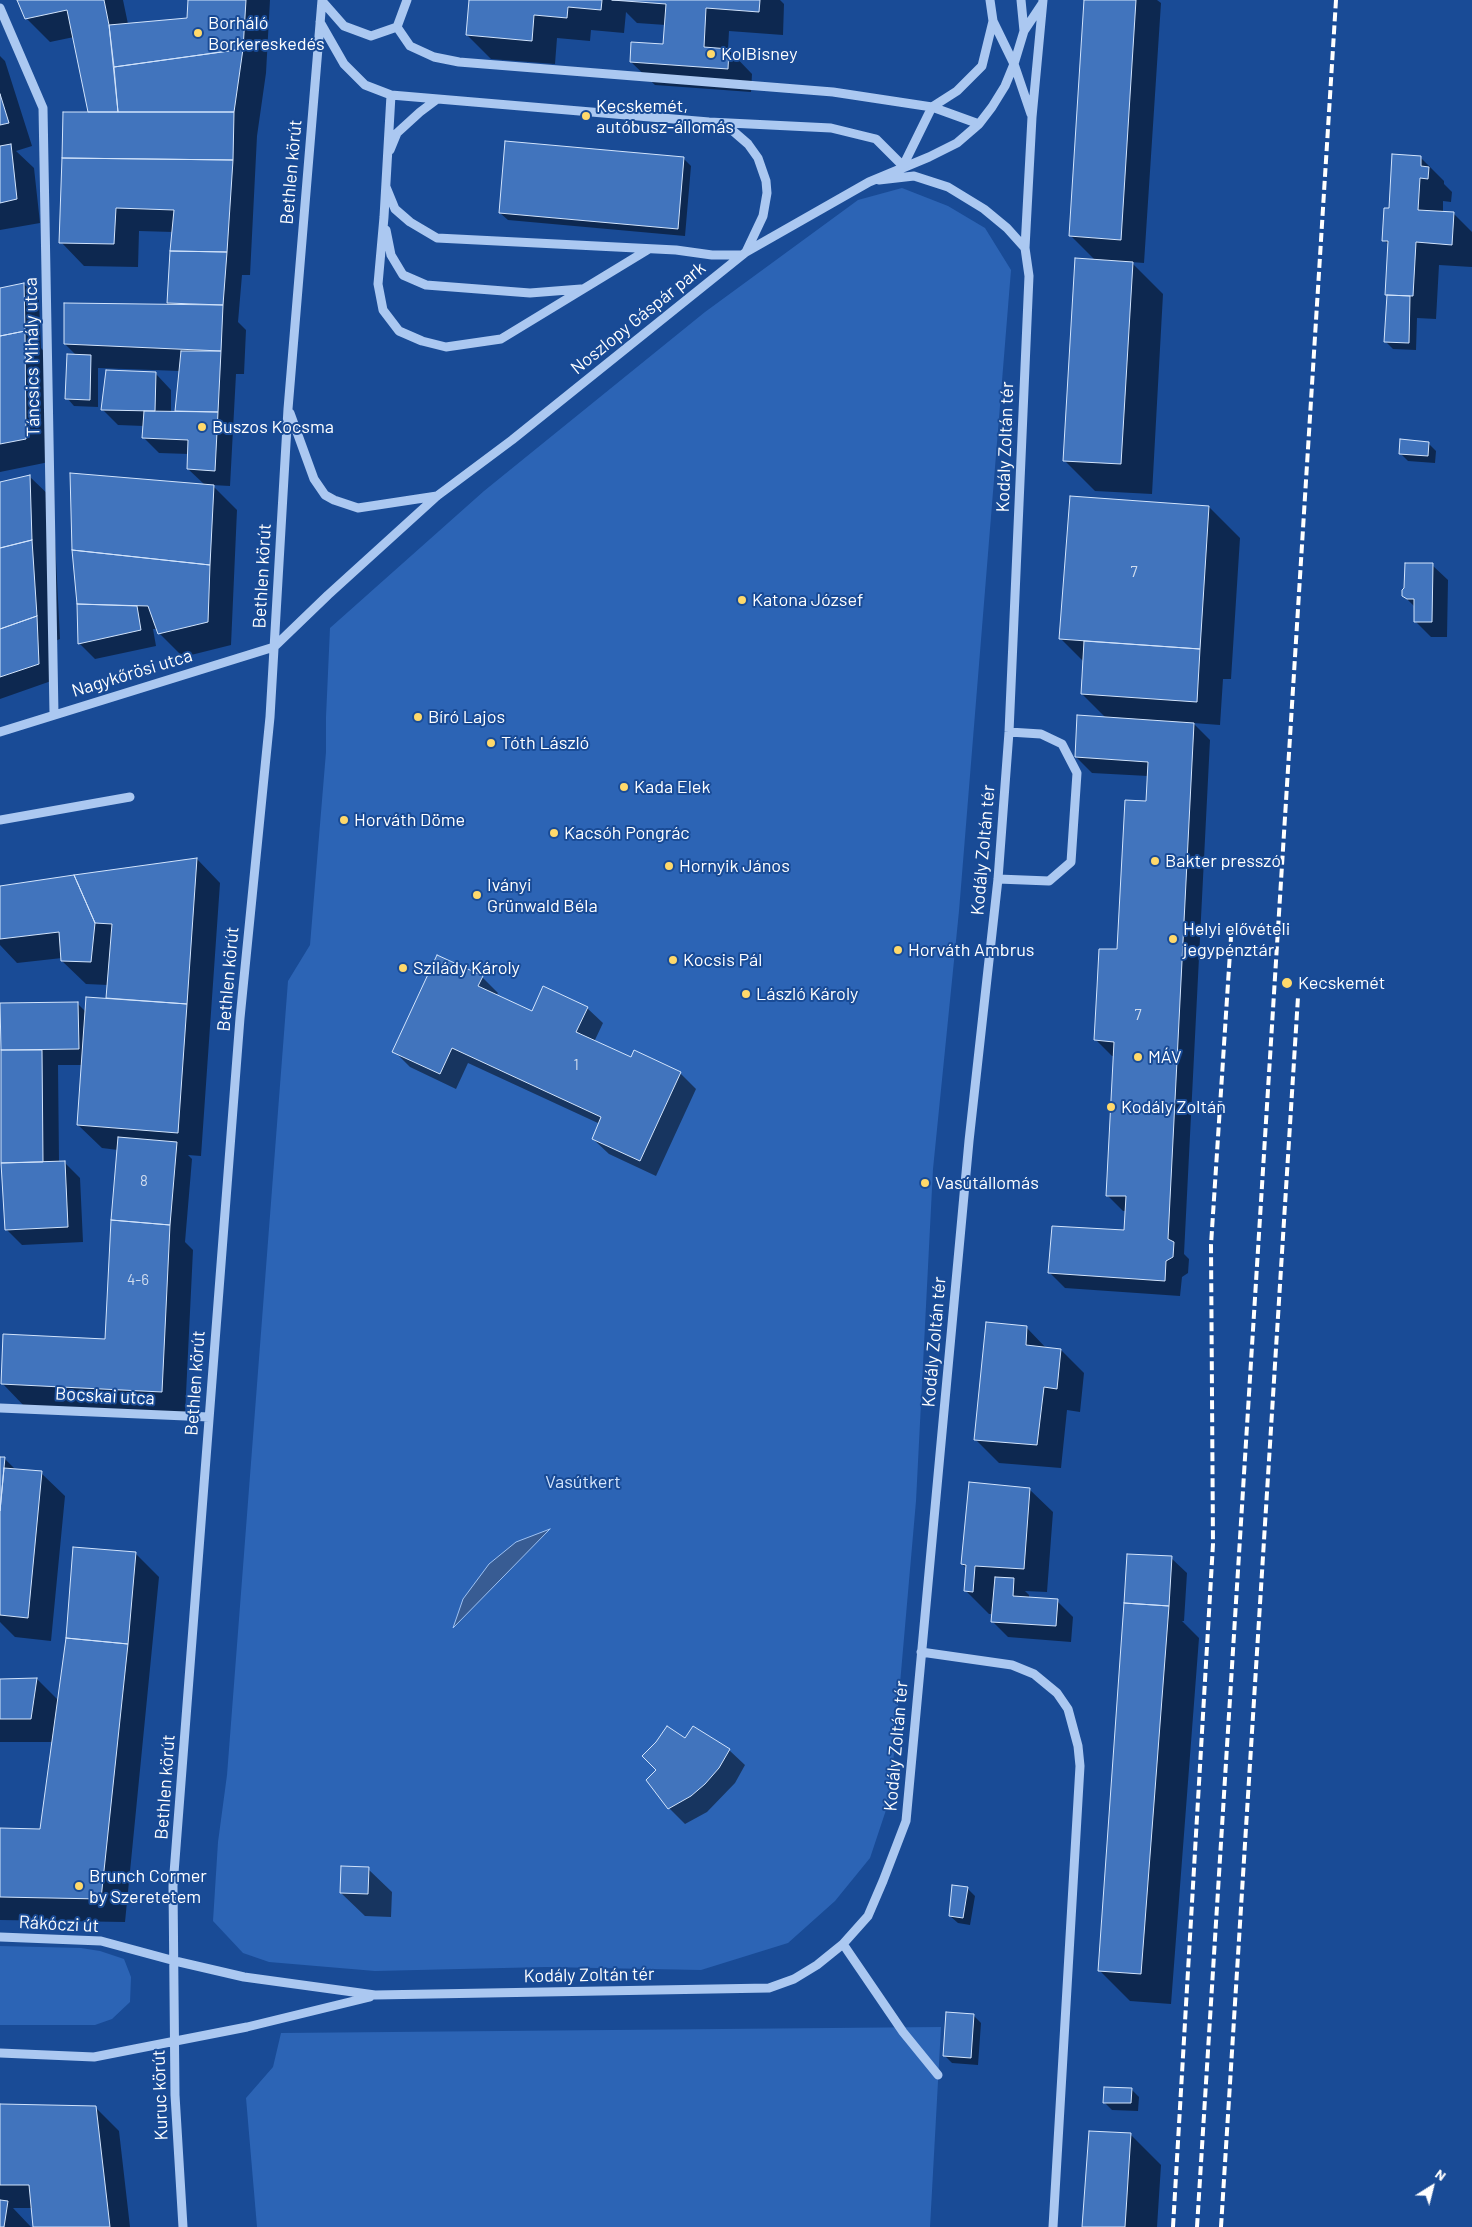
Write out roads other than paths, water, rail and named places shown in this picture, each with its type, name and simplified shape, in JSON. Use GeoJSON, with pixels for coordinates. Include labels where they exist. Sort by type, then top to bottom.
{"type":"FeatureCollection","features":[{"type":"Feature","properties":{"kind":"street"},"geometry":{"type":"LineString","coordinates":[[322,0],[344,26],[371,36],[397,27]]}},
{"type":"Feature","properties":{"kind":"street","name":"Bethlen körút"},"geometry":{"type":"LineString","coordinates":[[175,1961],[173,1886],[240,1018],[270,717],[288,409],[322,0]]}},
{"type":"Feature","properties":{"kind":"street"},"geometry":{"type":"LineString","coordinates":[[397,27],[407,0]]}},
{"type":"Feature","properties":{"kind":"street"},"geometry":{"type":"LineString","coordinates":[[903,166],[932,107],[958,90],[982,66],[993,21],[990,0]]}},
{"type":"Feature","properties":{"kind":"street"},"geometry":{"type":"LineString","coordinates":[[1020,0],[1024,31]]}},
{"type":"Feature","properties":{"kind":"street"},"geometry":{"type":"LineString","coordinates":[[903,166],[929,157],[957,143],[979,124],[1001,93],[1014,64],[1024,31],[1027,0]]}},
{"type":"Feature","properties":{"kind":"street"},"geometry":{"type":"LineString","coordinates":[[1024,31],[1043,1]]}},
{"type":"Feature","properties":{"kind":"street","name":"Kodály Zoltán tér"},"geometry":{"type":"LineString","coordinates":[[175,1961],[244,1976],[375,1996],[769,1988],[794,1979],[817,1965],[843,1944],[868,1916],[906,1821],[978,1048],[998,878],[1010,732],[1029,276],[1025,248],[1032,117],[1043,1]]}},
{"type":"Feature","properties":{"kind":"street","name":"Táncsics Mihály utca"},"geometry":{"type":"LineString","coordinates":[[0,8],[43,108],[54,714]]}},
{"type":"Feature","properties":{"kind":"street"},"geometry":{"type":"LineString","coordinates":[[320,21],[344,64],[365,85],[391,95],[436,100],[539,106],[709,122],[831,128],[876,139],[903,166]]}},
{"type":"Feature","properties":{"kind":"street","name":"Kodály Zoltán tér"},"geometry":{"type":"LineString","coordinates":[[993,21],[1014,64],[1032,117]]}},
{"type":"Feature","properties":{"kind":"street"},"geometry":{"type":"LineString","coordinates":[[397,27],[410,46],[434,57],[459,62],[833,92],[932,107],[979,124]]}},
{"type":"Feature","properties":{"kind":"street"},"geometry":{"type":"LineString","coordinates":[[391,95],[378,284],[383,310],[399,332],[422,341],[446,347],[501,339],[649,249]]}},
{"type":"Feature","properties":{"kind":"street"},"geometry":{"type":"LineString","coordinates":[[387,159],[397,133],[436,100]]}},
{"type":"Feature","properties":{"kind":"street"},"geometry":{"type":"LineString","coordinates":[[385,183],[395,209],[410,222],[437,238],[743,254],[763,216],[767,193],[766,181],[758,158],[748,144],[733,131],[709,122]]}},
{"type":"Feature","properties":{"kind":"street","name":"Noszlopy Gáspár park"},"geometry":{"type":"LineString","coordinates":[[274,647],[437,496],[512,440],[743,254],[869,182],[903,166]]}},
{"type":"Feature","properties":{"kind":"street"},"geometry":{"type":"LineString","coordinates":[[869,182],[914,176],[948,187],[984,209],[1007,228],[1025,248]]}},
{"type":"Feature","properties":{"kind":"street"},"geometry":{"type":"LineString","coordinates":[[384,217],[391,255],[403,275],[426,285],[530,293],[583,288]]}},
{"type":"Feature","properties":{"kind":"street","name":"Noszlopy Gáspár park"},"geometry":{"type":"LineString","coordinates":[[288,409],[314,479],[326,495],[334,500],[358,508],[437,496]]}},
{"type":"Feature","properties":{"kind":"street","name":"Nagykőrösi utca"},"geometry":{"type":"LineString","coordinates":[[0,732],[274,647]]}},
{"type":"Feature","properties":{"kind":"street"},"geometry":{"type":"LineString","coordinates":[[998,878],[1049,881],[1072,862],[1077,773],[1062,744],[1041,734],[1010,732]]}},
{"type":"Feature","properties":{"kind":"street"},"geometry":{"type":"LineString","coordinates":[[0,820],[130,797]]}},
{"type":"Feature","properties":{"kind":"street","name":"Bocskai utca"},"geometry":{"type":"LineString","coordinates":[[0,1408],[209,1417]]}},
{"type":"Feature","properties":{"kind":"street"},"geometry":{"type":"LineString","coordinates":[[921,1652],[1012,1664],[1034,1674],[1057,1693],[1068,1709],[1078,1746],[1080,1766],[1053,2227]]}},
{"type":"Feature","properties":{"kind":"street","name":"Rákóczi út"},"geometry":{"type":"LineString","coordinates":[[0,1937],[101,1941],[175,1961]]}},
{"type":"Feature","properties":{"kind":"street"},"geometry":{"type":"LineString","coordinates":[[843,1944],[903,2032],[938,2075]]}},
{"type":"Feature","properties":{"kind":"street","name":"Kuruc körút"},"geometry":{"type":"LineString","coordinates":[[175,1961],[175,2095],[183,2227]]}},
{"type":"Feature","properties":{"kind":"street","name":"Kodály Zoltán tér"},"geometry":{"type":"LineString","coordinates":[[174,2041],[247,2027],[375,1996]]}},
{"type":"Feature","properties":{"kind":"street"},"geometry":{"type":"LineString","coordinates":[[0,2053],[94,2057],[174,2041]]}},
{"type":"Feature","properties":{"kind":"railway"},"geometry":{"type":"LineString","coordinates":[[1197,2227],[1336,0]]}},
{"type":"Feature","properties":{"kind":"railway"},"geometry":{"type":"LineString","coordinates":[[1173,2227],[1213,1544],[1211,1245],[1231,937]]}},
{"type":"Feature","properties":{"kind":"railway"},"geometry":{"type":"LineString","coordinates":[[1221,2227],[1298,997]]}},
{"type":"Feature","properties":{"kind":"place","name":"Borháló Borkereskedés"},"geometry":{"type":"Point","coordinates":[198,33]}},
{"type":"Feature","properties":{"kind":"place","name":"KolBisney"},"geometry":{"type":"Point","coordinates":[711,54]}},
{"type":"Feature","properties":{"kind":"place","name":"Kecskemét, autóbusz-állomás"},"geometry":{"type":"Point","coordinates":[586,116]}},
{"type":"Feature","properties":{"kind":"place","name":"Buszos Kocsma"},"geometry":{"type":"Point","coordinates":[202,427]}},
{"type":"Feature","properties":{"kind":"place","name":"Katona József"},"geometry":{"type":"Point","coordinates":[742,600]}},
{"type":"Feature","properties":{"kind":"place","name":"Bíró Lajos"},"geometry":{"type":"Point","coordinates":[418,717]}},
{"type":"Feature","properties":{"kind":"place","name":"Tóth László"},"geometry":{"type":"Point","coordinates":[491,743]}},
{"type":"Feature","properties":{"kind":"place","name":"Kada Elek"},"geometry":{"type":"Point","coordinates":[624,787]}},
{"type":"Feature","properties":{"kind":"place","name":"Horváth Döme"},"geometry":{"type":"Point","coordinates":[344,820]}},
{"type":"Feature","properties":{"kind":"place","name":"Kacsóh Pongrác"},"geometry":{"type":"Point","coordinates":[554,833]}},
{"type":"Feature","properties":{"kind":"place","name":"Bakter presszó"},"geometry":{"type":"Point","coordinates":[1155,861]}},
{"type":"Feature","properties":{"kind":"place","name":"Hornyik János"},"geometry":{"type":"Point","coordinates":[669,866]}},
{"type":"Feature","properties":{"kind":"place","name":"Iványi Grünwald Béla"},"geometry":{"type":"Point","coordinates":[477,895]}},
{"type":"Feature","properties":{"kind":"place","name":"Helyi elővételi jegypénztár"},"geometry":{"type":"Point","coordinates":[1173,939]}},
{"type":"Feature","properties":{"kind":"place","name":"Horváth Ambrus"},"geometry":{"type":"Point","coordinates":[898,950]}},
{"type":"Feature","properties":{"kind":"place","name":"Kocsis Pál"},"geometry":{"type":"Point","coordinates":[673,960]}},
{"type":"Feature","properties":{"kind":"place","name":"Szilády Károly"},"geometry":{"type":"Point","coordinates":[403,968]}},
{"type":"Feature","properties":{"kind":"place","name":"Kecskemét"},"geometry":{"type":"Point","coordinates":[1287,983]}},
{"type":"Feature","properties":{"kind":"place","name":"László Károly"},"geometry":{"type":"Point","coordinates":[746,994]}},
{"type":"Feature","properties":{"kind":"place","name":"MÁV"},"geometry":{"type":"Point","coordinates":[1138,1057]}},
{"type":"Feature","properties":{"kind":"place","name":"Kodály Zoltán"},"geometry":{"type":"Point","coordinates":[1111,1107]}},
{"type":"Feature","properties":{"kind":"place","name":"Vasútállomás"},"geometry":{"type":"Point","coordinates":[925,1183]}},
{"type":"Feature","properties":{"kind":"place","name":"Brunch Cormer by Szeretetem"},"geometry":{"type":"Point","coordinates":[79,1886]}},
{"type":"Feature","properties":{"kind":"park label","name":"Vasútkert"},"geometry":{"type":"Point","coordinates":[583,1482]}}]}
